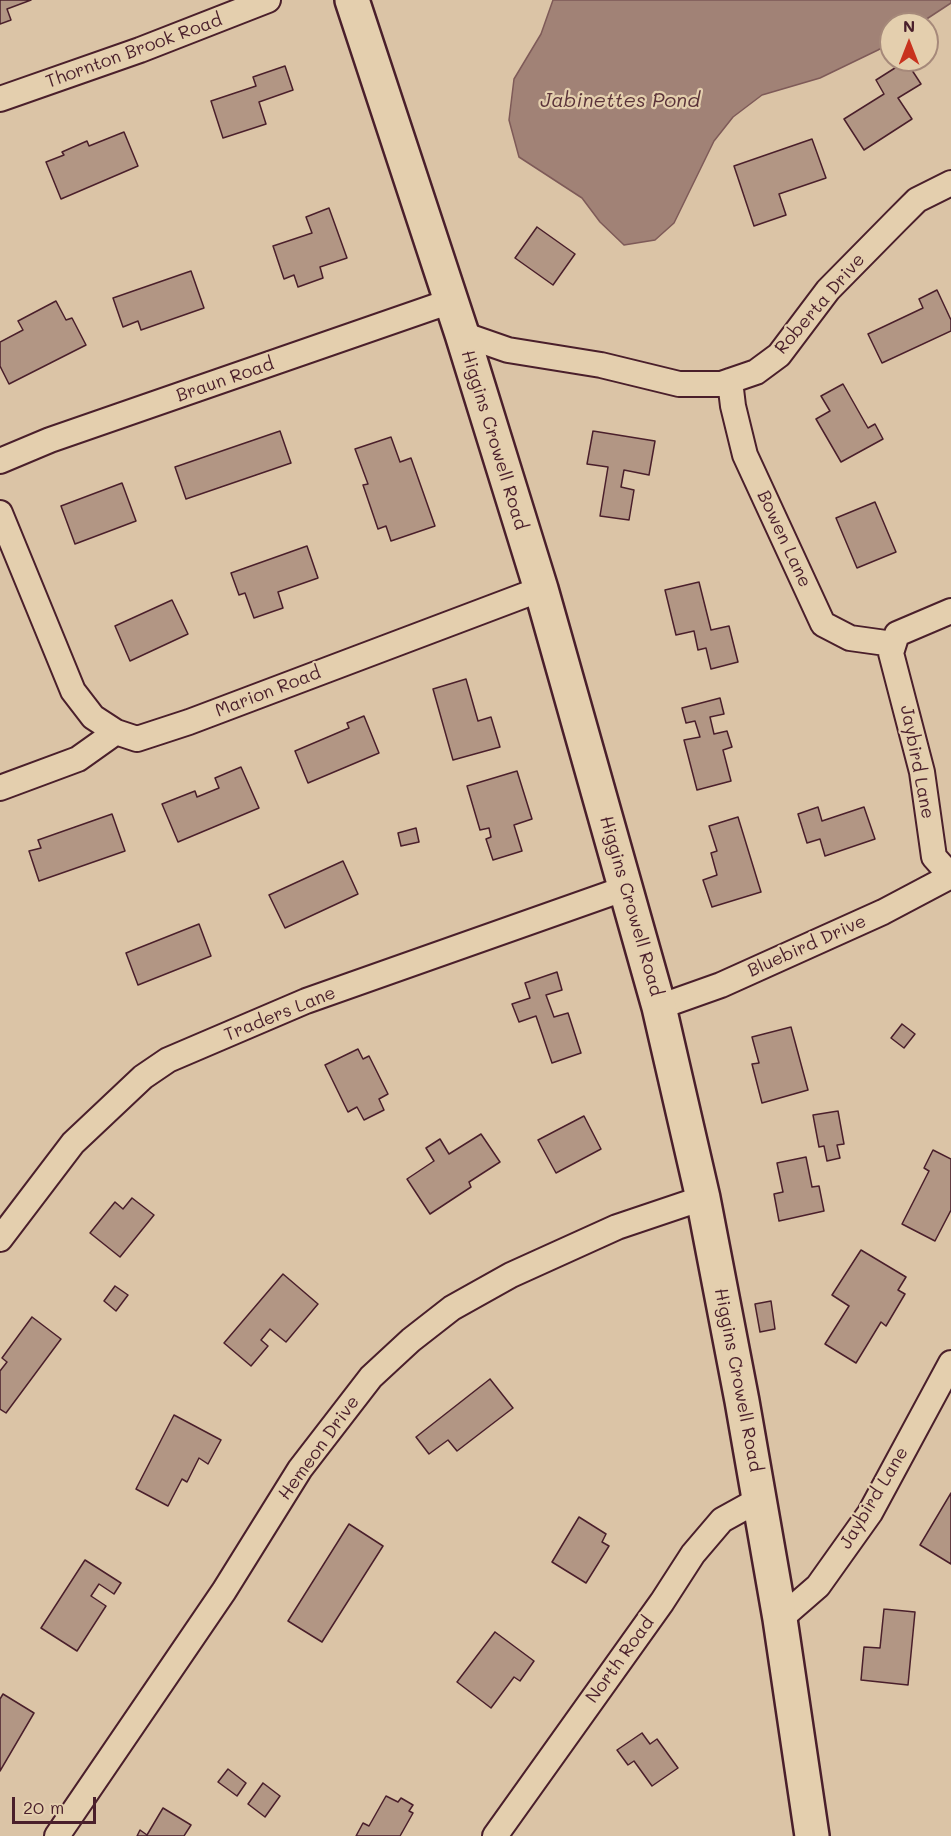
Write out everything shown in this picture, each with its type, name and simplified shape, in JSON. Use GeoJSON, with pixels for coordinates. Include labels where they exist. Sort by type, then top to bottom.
{"type":"FeatureCollection","features":[{"type":"Feature","properties":{"kind":"main road","name":"Higgins Crowell Road"},"geometry":{"type":"LineString","coordinates":[[352,0],[462,334],[541,590],[659,1008],[703,1198],[760,1499],[812,1836]]}},
{"type":"Feature","properties":{"kind":"street","name":"Thornton Brook Road"},"geometry":{"type":"LineString","coordinates":[[0,99],[140,50],[268,0]]}},
{"type":"Feature","properties":{"kind":"street","name":"Roberta Drive"},"geometry":{"type":"LineString","coordinates":[[462,334],[508,350],[601,365],[679,384],[721,384],[756,372],[779,355],[828,290],[888,228],[917,200],[949,186]]}},
{"type":"Feature","properties":{"kind":"street","name":"Braun Road"},"geometry":{"type":"LineString","coordinates":[[0,461],[50,440],[451,301]]}},
{"type":"Feature","properties":{"kind":"street","name":"Bowen Lane"},"geometry":{"type":"LineString","coordinates":[[730,381],[733,406],[745,455],[823,624],[850,638],[893,644]]}},
{"type":"Feature","properties":{"kind":"street"},"geometry":{"type":"LineString","coordinates":[[0,513],[72,691],[93,717],[116,732],[78,759],[0,788]]}},
{"type":"Feature","properties":{"kind":"street","name":"Marion Road"},"geometry":{"type":"LineString","coordinates":[[116,732],[137,739],[189,722],[541,590]]}},
{"type":"Feature","properties":{"kind":"street"},"geometry":{"type":"LineString","coordinates":[[893,644],[897,634],[951,611]]}},
{"type":"Feature","properties":{"kind":"street","name":"Jaybird Lane"},"geometry":{"type":"LineString","coordinates":[[893,644],[891,653],[922,772],[934,857],[951,876]]}},
{"type":"Feature","properties":{"kind":"street","name":"Bluebird Drive"},"geometry":{"type":"LineString","coordinates":[[659,1008],[721,985],[883,912],[951,876]]}},
{"type":"Feature","properties":{"kind":"street","name":"Traders Lane"},"geometry":{"type":"LineString","coordinates":[[0,1239],[73,1143],[143,1077],[168,1060],[306,1001],[532,919],[626,888]]}},
{"type":"Feature","properties":{"kind":"street","name":"Hemeon Drive"},"geometry":{"type":"LineString","coordinates":[[57,1836],[224,1591],[300,1469],[370,1377],[411,1340],[452,1308],[511,1275],[617,1227],[703,1198]]}},
{"type":"Feature","properties":{"kind":"street","name":"Jaybird Lane"},"geometry":{"type":"LineString","coordinates":[[780,1619],[818,1586],[870,1513],[951,1364]]}},
{"type":"Feature","properties":{"kind":"street","name":"North Road"},"geometry":{"type":"LineString","coordinates":[[495,1836],[662,1602],[693,1554],[722,1520],[760,1499]]}},
{"type":"Feature","properties":{"kind":"water","name":"Jabinettes Pond"},"geometry":{"type":"Polygon","coordinates":[[[553,0],[951,0],[951,3],[937,12],[879,12],[879,49],[820,78],[762,95],[733,117],[714,141],[674,223],[655,240],[624,245],[600,222],[582,198],[519,157],[509,120],[514,79],[541,34],[553,0]]]}},
{"type":"Feature","properties":{"kind":"building"},"geometry":{"type":"Polygon","coordinates":[[[0,0],[31,0],[7,9],[11,20],[0,24],[0,0]]]}},
{"type":"Feature","properties":{"kind":"building"},"geometry":{"type":"Polygon","coordinates":[[[285,66],[293,90],[259,102],[266,124],[223,138],[211,101],[256,86],[253,77],[285,66]]]}},
{"type":"Feature","properties":{"kind":"building"},"geometry":{"type":"Polygon","coordinates":[[[889,72],[913,72],[921,84],[898,98],[912,119],[864,150],[844,119],[884,94],[876,80],[889,72]]]}},
{"type":"Feature","properties":{"kind":"building"},"geometry":{"type":"Polygon","coordinates":[[[124,132],[138,166],[61,199],[46,162],[64,155],[62,152],[87,141],[89,146],[124,132]]]}},
{"type":"Feature","properties":{"kind":"building"},"geometry":{"type":"Polygon","coordinates":[[[812,139],[826,178],[779,194],[786,215],[754,226],[734,166],[812,139]]]}},
{"type":"Feature","properties":{"kind":"building"},"geometry":{"type":"Polygon","coordinates":[[[329,208],[347,258],[320,267],[323,278],[298,287],[294,275],[284,279],[273,246],[312,233],[306,217],[329,208]]]}},
{"type":"Feature","properties":{"kind":"building"},"geometry":{"type":"Polygon","coordinates":[[[537,227],[575,254],[553,285],[515,258],[537,227]]]}},
{"type":"Feature","properties":{"kind":"building"},"geometry":{"type":"Polygon","coordinates":[[[191,271],[204,308],[141,330],[138,321],[123,327],[113,298],[191,271]]]}},
{"type":"Feature","properties":{"kind":"building"},"geometry":{"type":"Polygon","coordinates":[[[937,290],[951,320],[951,331],[882,363],[868,334],[923,308],[919,299],[937,290]]]}},
{"type":"Feature","properties":{"kind":"building"},"geometry":{"type":"Polygon","coordinates":[[[56,301],[66,320],[72,318],[86,345],[9,384],[0,366],[0,342],[23,330],[18,321],[56,301]]]}},
{"type":"Feature","properties":{"kind":"building"},"geometry":{"type":"Polygon","coordinates":[[[843,384],[868,428],[875,424],[883,439],[841,462],[816,419],[830,411],[821,396],[843,384]]]}},
{"type":"Feature","properties":{"kind":"building"},"geometry":{"type":"Polygon","coordinates":[[[280,431],[291,463],[186,499],[175,467],[280,431]]]}},
{"type":"Feature","properties":{"kind":"building"},"geometry":{"type":"Polygon","coordinates":[[[593,431],[655,441],[649,475],[624,470],[621,487],[634,490],[629,520],[600,516],[608,467],[587,464],[593,431]]]}},
{"type":"Feature","properties":{"kind":"building"},"geometry":{"type":"Polygon","coordinates":[[[391,437],[400,462],[411,458],[435,526],[391,541],[386,526],[378,529],[363,485],[368,484],[355,449],[391,437]]]}},
{"type":"Feature","properties":{"kind":"building"},"geometry":{"type":"Polygon","coordinates":[[[122,483],[136,521],[75,544],[61,506],[122,483]]]}},
{"type":"Feature","properties":{"kind":"building"},"geometry":{"type":"Polygon","coordinates":[[[875,502],[896,552],[857,568],[836,518],[875,502]]]}},
{"type":"Feature","properties":{"kind":"building"},"geometry":{"type":"Polygon","coordinates":[[[307,546],[318,578],[278,592],[283,608],[254,618],[245,593],[239,595],[231,573],[307,546]]]}},
{"type":"Feature","properties":{"kind":"building"},"geometry":{"type":"Polygon","coordinates":[[[699,582],[711,630],[729,626],[738,662],[711,669],[706,648],[698,650],[694,631],[676,635],[665,590],[699,582]]]}},
{"type":"Feature","properties":{"kind":"building"},"geometry":{"type":"Polygon","coordinates":[[[172,600],[188,634],[130,661],[115,626],[172,600]]]}},
{"type":"Feature","properties":{"kind":"building"},"geometry":{"type":"Polygon","coordinates":[[[466,679],[478,721],[491,717],[500,747],[453,760],[433,689],[466,679]]]}},
{"type":"Feature","properties":{"kind":"building"},"geometry":{"type":"Polygon","coordinates":[[[720,698],[724,714],[710,717],[714,734],[727,731],[732,747],[723,750],[731,781],[697,790],[684,740],[700,737],[695,721],[686,723],[682,708],[720,698]]]}},
{"type":"Feature","properties":{"kind":"building"},"geometry":{"type":"Polygon","coordinates":[[[364,716],[379,753],[308,783],[295,751],[349,728],[347,723],[364,716]]]}},
{"type":"Feature","properties":{"kind":"building"},"geometry":{"type":"Polygon","coordinates":[[[241,767],[259,808],[178,842],[162,804],[195,791],[197,797],[219,788],[215,778],[241,767]]]}},
{"type":"Feature","properties":{"kind":"building"},"geometry":{"type":"Polygon","coordinates":[[[517,771],[532,819],[514,825],[522,851],[493,860],[486,839],[491,837],[489,828],[480,830],[467,786],[517,771]]]}},
{"type":"Feature","properties":{"kind":"building"},"geometry":{"type":"Polygon","coordinates":[[[818,807],[822,821],[864,807],[875,839],[825,856],[820,839],[807,843],[798,814],[818,807]]]}},
{"type":"Feature","properties":{"kind":"building"},"geometry":{"type":"Polygon","coordinates":[[[112,814],[125,851],[39,881],[29,851],[41,848],[38,840],[112,814]]]}},
{"type":"Feature","properties":{"kind":"building"},"geometry":{"type":"Polygon","coordinates":[[[738,817],[761,892],[712,907],[703,880],[717,875],[711,853],[717,851],[709,826],[738,817]]]}},
{"type":"Feature","properties":{"kind":"building"},"geometry":{"type":"Polygon","coordinates":[[[416,828],[419,842],[401,846],[398,833],[416,828]]]}},
{"type":"Feature","properties":{"kind":"building"},"geometry":{"type":"Polygon","coordinates":[[[343,861],[358,894],[285,928],[269,895],[343,861]]]}},
{"type":"Feature","properties":{"kind":"building"},"geometry":{"type":"Polygon","coordinates":[[[199,924],[211,956],[138,985],[126,953],[199,924]]]}},
{"type":"Feature","properties":{"kind":"building"},"geometry":{"type":"Polygon","coordinates":[[[557,972],[562,990],[546,995],[554,1017],[568,1013],[581,1053],[552,1063],[536,1016],[519,1022],[512,1004],[530,998],[525,983],[557,972]]]}},
{"type":"Feature","properties":{"kind":"building"},"geometry":{"type":"Polygon","coordinates":[[[902,1024],[915,1034],[904,1048],[891,1038],[902,1024]]]}},
{"type":"Feature","properties":{"kind":"building"},"geometry":{"type":"Polygon","coordinates":[[[791,1027],[808,1090],[762,1103],[752,1064],[759,1063],[752,1037],[791,1027]]]}},
{"type":"Feature","properties":{"kind":"building"},"geometry":{"type":"Polygon","coordinates":[[[358,1049],[363,1059],[369,1056],[388,1094],[379,1099],[384,1110],[364,1120],[357,1107],[348,1112],[325,1065],[358,1049]]]}},
{"type":"Feature","properties":{"kind":"building"},"geometry":{"type":"Polygon","coordinates":[[[838,1111],[844,1144],[837,1145],[840,1158],[827,1161],[824,1146],[819,1147],[813,1115],[838,1111]]]}},
{"type":"Feature","properties":{"kind":"building"},"geometry":{"type":"Polygon","coordinates":[[[584,1116],[601,1149],[556,1173],[538,1140],[584,1116]]]}},
{"type":"Feature","properties":{"kind":"building"},"geometry":{"type":"Polygon","coordinates":[[[481,1134],[500,1162],[469,1182],[471,1187],[430,1214],[407,1179],[434,1161],[426,1148],[440,1139],[449,1154],[481,1134]]]}},
{"type":"Feature","properties":{"kind":"building"},"geometry":{"type":"Polygon","coordinates":[[[933,1150],[951,1159],[951,1210],[935,1241],[902,1224],[929,1171],[924,1168],[933,1150]]]}},
{"type":"Feature","properties":{"kind":"building"},"geometry":{"type":"Polygon","coordinates":[[[806,1157],[812,1187],[819,1186],[824,1211],[779,1221],[774,1194],[783,1192],[777,1163],[806,1157]]]}},
{"type":"Feature","properties":{"kind":"building"},"geometry":{"type":"Polygon","coordinates":[[[132,1198],[154,1215],[120,1257],[90,1233],[115,1202],[123,1209],[132,1198]]]}},
{"type":"Feature","properties":{"kind":"building"},"geometry":{"type":"Polygon","coordinates":[[[861,1250],[906,1277],[898,1290],[905,1294],[886,1326],[881,1322],[856,1363],[825,1344],[849,1306],[832,1295],[861,1250]]]}},
{"type":"Feature","properties":{"kind":"building"},"geometry":{"type":"Polygon","coordinates":[[[283,1274],[318,1304],[286,1342],[270,1329],[261,1340],[268,1346],[251,1366],[224,1343],[283,1274]]]}},
{"type":"Feature","properties":{"kind":"building"},"geometry":{"type":"Polygon","coordinates":[[[115,1286],[128,1295],[116,1311],[104,1301],[115,1286]]]}},
{"type":"Feature","properties":{"kind":"building"},"geometry":{"type":"Polygon","coordinates":[[[771,1301],[775,1329],[760,1332],[755,1304],[771,1301]]]}},
{"type":"Feature","properties":{"kind":"building"},"geometry":{"type":"Polygon","coordinates":[[[32,1317],[61,1339],[6,1413],[0,1409],[0,1371],[7,1362],[2,1358],[32,1317]]]}},
{"type":"Feature","properties":{"kind":"building"},"geometry":{"type":"Polygon","coordinates":[[[490,1379],[513,1408],[457,1451],[448,1440],[429,1454],[416,1437],[490,1379]]]}},
{"type":"Feature","properties":{"kind":"building"},"geometry":{"type":"Polygon","coordinates":[[[174,1415],[221,1440],[208,1464],[199,1458],[187,1482],[182,1479],[168,1506],[136,1489],[174,1415]]]}},
{"type":"Feature","properties":{"kind":"building"},"geometry":{"type":"Polygon","coordinates":[[[951,1493],[951,1564],[920,1545],[951,1493]]]}},
{"type":"Feature","properties":{"kind":"building"},"geometry":{"type":"Polygon","coordinates":[[[579,1517],[606,1534],[602,1542],[609,1546],[586,1583],[552,1562],[579,1517]]]}},
{"type":"Feature","properties":{"kind":"building"},"geometry":{"type":"Polygon","coordinates":[[[349,1524],[383,1546],[322,1642],[288,1621],[349,1524]]]}},
{"type":"Feature","properties":{"kind":"building"},"geometry":{"type":"Polygon","coordinates":[[[85,1560],[121,1583],[114,1594],[99,1584],[91,1596],[106,1606],[77,1651],[41,1628],[85,1560]]]}},
{"type":"Feature","properties":{"kind":"building"},"geometry":{"type":"Polygon","coordinates":[[[884,1609],[915,1612],[908,1685],[861,1680],[864,1647],[880,1648],[884,1609]]]}},
{"type":"Feature","properties":{"kind":"building"},"geometry":{"type":"Polygon","coordinates":[[[495,1632],[534,1661],[520,1681],[514,1677],[491,1708],[457,1682],[495,1632]]]}},
{"type":"Feature","properties":{"kind":"building"},"geometry":{"type":"Polygon","coordinates":[[[3,1694],[34,1713],[0,1771],[0,1699],[3,1694]]]}},
{"type":"Feature","properties":{"kind":"building"},"geometry":{"type":"Polygon","coordinates":[[[642,1733],[650,1744],[657,1739],[678,1768],[652,1786],[634,1761],[628,1765],[617,1750],[642,1733]]]}},
{"type":"Feature","properties":{"kind":"building"},"geometry":{"type":"Polygon","coordinates":[[[228,1769],[246,1783],[237,1796],[218,1782],[228,1769]]]}},
{"type":"Feature","properties":{"kind":"building"},"geometry":{"type":"Polygon","coordinates":[[[263,1783],[280,1796],[265,1817],[248,1804],[263,1783]]]}},
{"type":"Feature","properties":{"kind":"building"},"geometry":{"type":"Polygon","coordinates":[[[386,1796],[398,1802],[401,1798],[413,1805],[409,1811],[413,1813],[400,1836],[356,1836],[363,1823],[369,1826],[386,1796]]]}},
{"type":"Feature","properties":{"kind":"building"},"geometry":{"type":"Polygon","coordinates":[[[163,1808],[191,1825],[184,1836],[137,1836],[140,1830],[147,1835],[163,1808]]]}}]}
